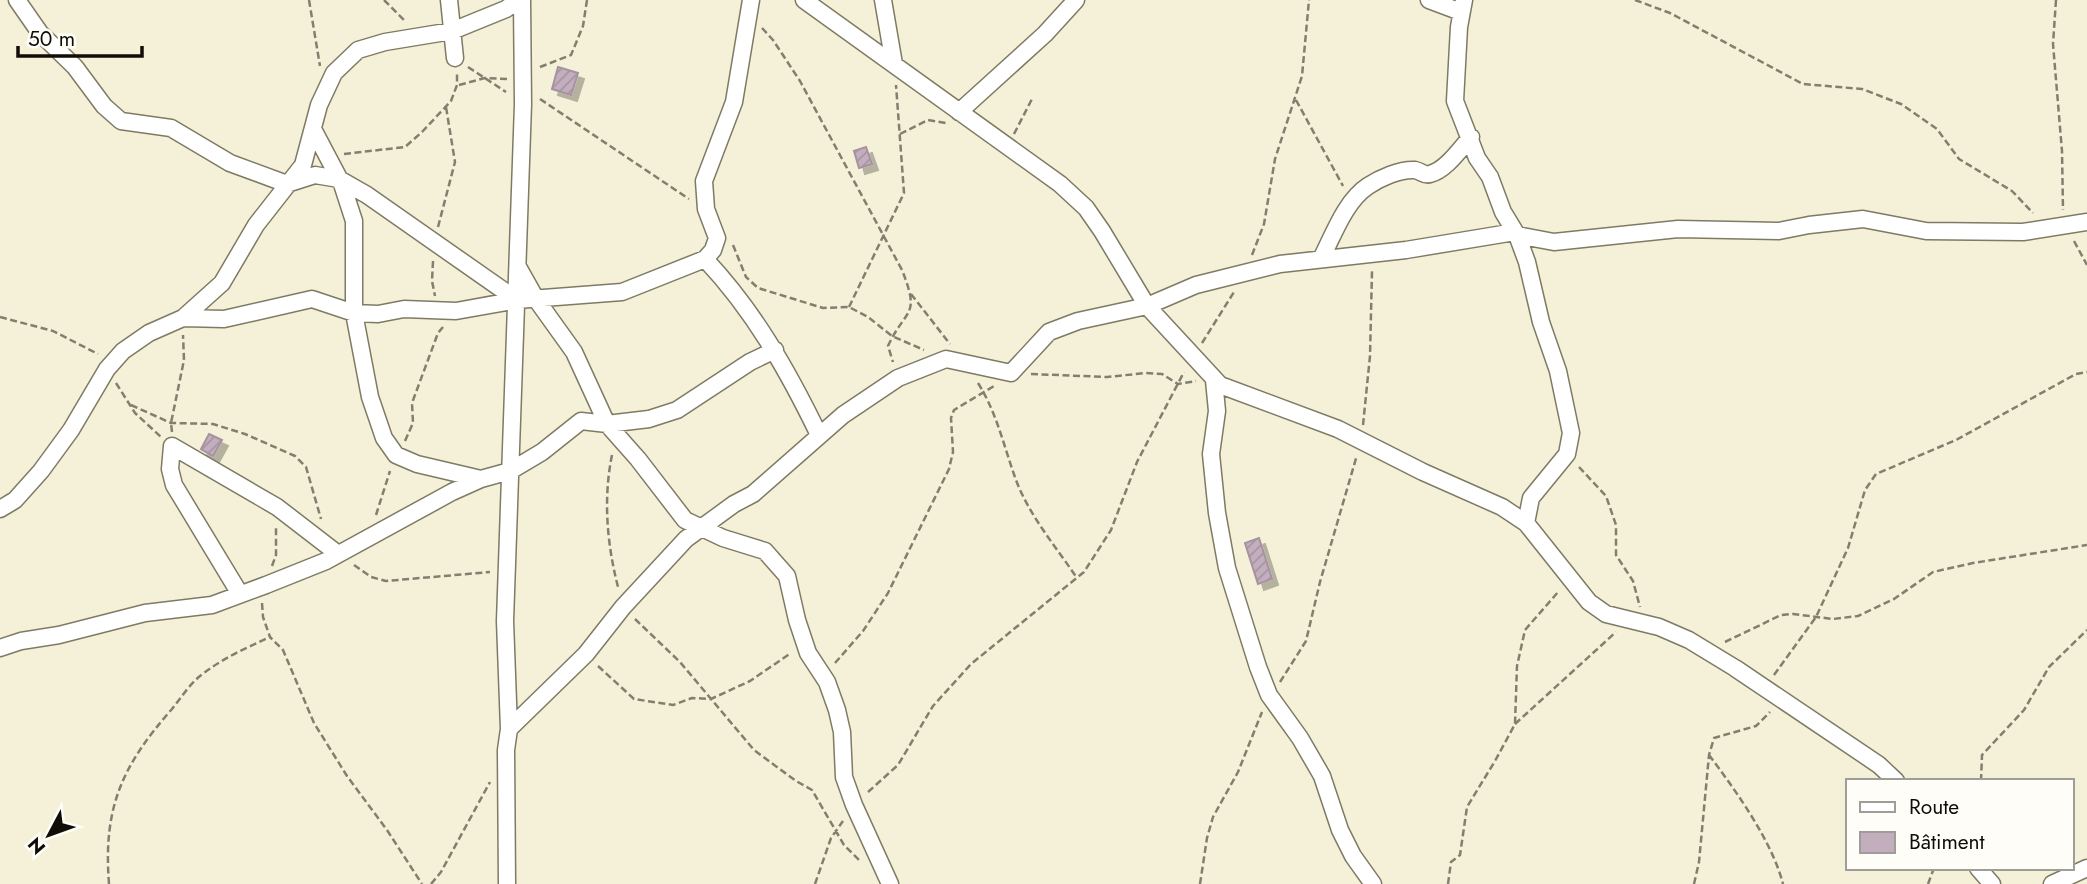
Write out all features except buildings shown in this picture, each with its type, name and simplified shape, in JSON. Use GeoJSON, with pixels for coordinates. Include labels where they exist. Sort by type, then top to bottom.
{"type":"FeatureCollection","features":[{"type":"Feature","properties":{"kind":"street"},"geometry":{"type":"LineString","coordinates":[[17,0],[40,33],[75,67],[104,106],[121,121],[172,128],[230,163],[287,184],[315,175],[339,179],[367,195],[517,300]]}},
{"type":"Feature","properties":{"kind":"street"},"geometry":{"type":"LineString","coordinates":[[449,0],[455,58]]}},
{"type":"Feature","properties":{"kind":"street"},"geometry":{"type":"LineString","coordinates":[[0,509],[15,500],[41,471],[71,430],[107,369],[123,351],[149,333],[183,317],[222,283],[256,225],[303,165],[319,105],[334,73],[358,50],[385,42],[452,31],[506,9],[520,0]]}},
{"type":"Feature","properties":{"kind":"street"},"geometry":{"type":"LineString","coordinates":[[507,884],[506,750],[509,729],[505,621],[523,104],[520,0]]}},
{"type":"Feature","properties":{"kind":"street"},"geometry":{"type":"LineString","coordinates":[[804,0],[894,64],[955,118],[1008,146],[1060,184],[1086,208],[1147,306],[1213,378],[1228,389],[1298,412],[1362,440],[1423,472],[1502,506],[1526,523],[1589,602],[1606,614],[1651,625],[1689,640],[1782,699],[1879,765],[1894,779]]}},
{"type":"Feature","properties":{"kind":"street"},"geometry":{"type":"LineString","coordinates":[[883,0],[894,64]]}},
{"type":"Feature","properties":{"kind":"street"},"geometry":{"type":"LineString","coordinates":[[955,118],[1045,34],[1076,0]]}},
{"type":"Feature","properties":{"kind":"street"},"geometry":{"type":"LineString","coordinates":[[1429,0],[1463,6],[1455,101],[1477,158],[1490,177],[1527,262],[1541,322],[1552,351],[1569,415],[1571,433],[1567,454],[1531,498],[1526,523]]}},
{"type":"Feature","properties":{"kind":"street"},"geometry":{"type":"LineString","coordinates":[[183,317],[225,319],[312,299],[355,313],[378,314],[404,309],[456,311],[517,300],[622,292],[676,273],[705,259],[713,250],[717,238],[706,209],[704,181],[734,102],[749,6]]}},
{"type":"Feature","properties":{"kind":"street"},"geometry":{"type":"LineString","coordinates":[[313,129],[339,179],[354,221],[355,313],[370,397],[384,438],[396,455],[416,464],[481,479]]}},
{"type":"Feature","properties":{"kind":"street"},"geometry":{"type":"LineString","coordinates":[[1321,259],[1350,205],[1366,187],[1400,172],[1416,170],[1432,174],[1446,164],[1471,137]]}},
{"type":"Feature","properties":{"kind":"street"},"geometry":{"type":"LineString","coordinates":[[509,729],[586,654],[623,607],[686,539],[734,504],[753,494],[843,415],[898,378],[946,359],[1011,373],[1049,332],[1078,321],[1147,306],[1196,285],[1280,264],[1516,234],[1554,242],[1678,229],[1779,231],[1863,219],[1926,231],[2023,232],[2087,222]]}},
{"type":"Feature","properties":{"kind":"street"},"geometry":{"type":"LineString","coordinates":[[705,259],[756,319],[819,435]]}},
{"type":"Feature","properties":{"kind":"street"},"geometry":{"type":"LineString","coordinates":[[518,267],[536,299],[574,352],[607,424],[685,520],[701,529],[757,548],[781,567],[790,584],[805,643],[823,675],[837,710],[842,732],[844,776],[854,805],[890,884]]}},
{"type":"Feature","properties":{"kind":"street"},"geometry":{"type":"LineString","coordinates":[[0,648],[145,613],[212,604],[266,585],[326,561],[481,479],[510,471],[541,452],[581,421],[607,424],[649,419],[677,410],[750,362],[775,351]]}},
{"type":"Feature","properties":{"kind":"street"},"geometry":{"type":"LineString","coordinates":[[1213,378],[1217,411],[1211,454],[1217,513],[1227,568],[1258,667],[1269,695],[1300,738],[1322,776],[1340,830],[1353,856],[1373,884]]}},
{"type":"Feature","properties":{"kind":"street"},"geometry":{"type":"LineString","coordinates":[[240,594],[174,485],[170,470],[172,446],[277,507],[338,554]]}},
{"type":"Feature","properties":{"kind":"street"},"geometry":{"type":"LineString","coordinates":[[2052,884],[2087,868]]}},
{"type":"Feature","properties":{"kind":"street"},"geometry":{"type":"LineString","coordinates":[[1980,870],[1992,884]]}},
{"type":"Feature","properties":{"kind":"path"},"geometry":{"type":"LineString","coordinates":[[309,0],[320,71]]}},
{"type":"Feature","properties":{"kind":"path"},"geometry":{"type":"LineString","coordinates":[[815,884],[831,838],[854,805],[898,765],[933,706],[971,664],[1084,572],[1111,530],[1137,462],[1194,356],[1246,272],[1264,224],[1275,159],[1303,76],[1309,0]]}},
{"type":"Feature","properties":{"kind":"path"},"geometry":{"type":"LineString","coordinates":[[1635,0],[1670,13],[1804,84],[1862,89],[1901,104],[1937,129],[1959,159],[2012,191],[2056,227],[2084,257],[2087,265]]}},
{"type":"Feature","properties":{"kind":"path"},"geometry":{"type":"LineString","coordinates":[[2056,0],[2053,44],[2062,151],[2056,227]]}},
{"type":"Feature","properties":{"kind":"path"},"geometry":{"type":"LineString","coordinates":[[749,6],[800,81],[902,270],[911,294],[965,362],[985,393],[1005,441],[1017,482],[1033,513],[1077,578]]}},
{"type":"Feature","properties":{"kind":"path"},"geometry":{"type":"LineString","coordinates":[[327,156],[405,147],[446,107],[457,85],[455,58]]}},
{"type":"Feature","properties":{"kind":"path"},"geometry":{"type":"LineString","coordinates":[[849,307],[904,193],[894,64]]}},
{"type":"Feature","properties":{"kind":"path"},"geometry":{"type":"LineString","coordinates":[[1008,146],[1032,97]]}},
{"type":"Feature","properties":{"kind":"path"},"geometry":{"type":"LineString","coordinates":[[1296,100],[1320,142],[1350,205]]}},
{"type":"Feature","properties":{"kind":"path"},"geometry":{"type":"LineString","coordinates":[[368,537],[388,484],[392,460],[401,450],[413,423],[411,403],[438,333],[446,323],[432,281],[434,243],[455,162],[446,107]]}},
{"type":"Feature","properties":{"kind":"path"},"geometry":{"type":"LineString","coordinates":[[900,134],[928,120],[955,118]]}},
{"type":"Feature","properties":{"kind":"path"},"geometry":{"type":"LineString","coordinates":[[1200,884],[1213,817],[1238,772],[1269,695],[1284,678],[1306,641],[1320,582],[1362,440],[1370,356],[1373,253]]}},
{"type":"Feature","properties":{"kind":"path"},"geometry":{"type":"LineString","coordinates":[[898,378],[888,346],[911,311],[911,294]]}},
{"type":"Feature","properties":{"kind":"path"},"geometry":{"type":"LineString","coordinates":[[0,317],[53,331],[98,355],[150,429],[172,446]]}},
{"type":"Feature","properties":{"kind":"path"},"geometry":{"type":"LineString","coordinates":[[172,446],[171,423],[184,360],[183,317]]}},
{"type":"Feature","properties":{"kind":"path"},"geometry":{"type":"LineString","coordinates":[[1765,688],[1816,617],[1848,548],[1865,490],[1876,474],[1956,440],[2076,374],[2087,372]]}},
{"type":"Feature","properties":{"kind":"path"},"geometry":{"type":"LineString","coordinates":[[823,675],[863,631],[888,593],[948,469],[953,452],[951,418],[954,410],[985,393],[1011,373],[1107,377],[1162,374],[1178,384],[1213,378]]}},
{"type":"Feature","properties":{"kind":"path"},"geometry":{"type":"LineString","coordinates":[[131,405],[171,423],[213,424],[245,434],[295,456],[306,467],[316,510],[322,521]]}},
{"type":"Feature","properties":{"kind":"path"},"geometry":{"type":"LineString","coordinates":[[612,454],[606,485],[608,536],[612,566],[623,607],[680,662],[754,750],[812,790],[844,845],[860,861]]}},
{"type":"Feature","properties":{"kind":"path"},"geometry":{"type":"LineString","coordinates":[[1567,454],[1606,496],[1616,525],[1616,555],[1633,581],[1643,615],[1651,625]]}},
{"type":"Feature","properties":{"kind":"path"},"geometry":{"type":"LineString","coordinates":[[277,507],[276,555],[262,601],[262,617],[270,637],[283,650],[314,723],[347,776],[422,884]]}},
{"type":"Feature","properties":{"kind":"path"},"geometry":{"type":"LineString","coordinates":[[1706,651],[1781,615],[1833,619],[1858,616],[1894,599],[1933,572],[2087,545]]}},
{"type":"Feature","properties":{"kind":"path"},"geometry":{"type":"LineString","coordinates":[[338,554],[371,576],[386,580],[508,571]]}},
{"type":"Feature","properties":{"kind":"path"},"geometry":{"type":"LineString","coordinates":[[1515,724],[1517,666],[1525,630],[1571,578]]}},
{"type":"Feature","properties":{"kind":"path"},"geometry":{"type":"LineString","coordinates":[[1448,884],[1451,862],[1460,855],[1467,807],[1515,724],[1608,638],[1632,620]]}},
{"type":"Feature","properties":{"kind":"path"},"geometry":{"type":"LineString","coordinates":[[1981,779],[1982,755],[2024,710],[2049,667],[2087,630]]}},
{"type":"Feature","properties":{"kind":"path"},"geometry":{"type":"LineString","coordinates":[[109,884],[107,853],[111,812],[129,764],[153,730],[199,677],[234,654],[270,637]]}},
{"type":"Feature","properties":{"kind":"path"},"geometry":{"type":"LineString","coordinates":[[586,654],[634,699],[673,705],[692,698],[711,699],[750,681],[805,643]]}},
{"type":"Feature","properties":{"kind":"path"},"geometry":{"type":"LineString","coordinates":[[1693,884],[1699,862],[1709,755],[1714,738],[1756,726],[1782,699]]}},
{"type":"Feature","properties":{"kind":"path"},"geometry":{"type":"LineString","coordinates":[[1709,755],[1734,788],[1778,864],[1783,884]]}},
{"type":"Feature","properties":{"kind":"path"},"geometry":{"type":"LineString","coordinates":[[430,884],[448,860],[493,775]]}}]}
